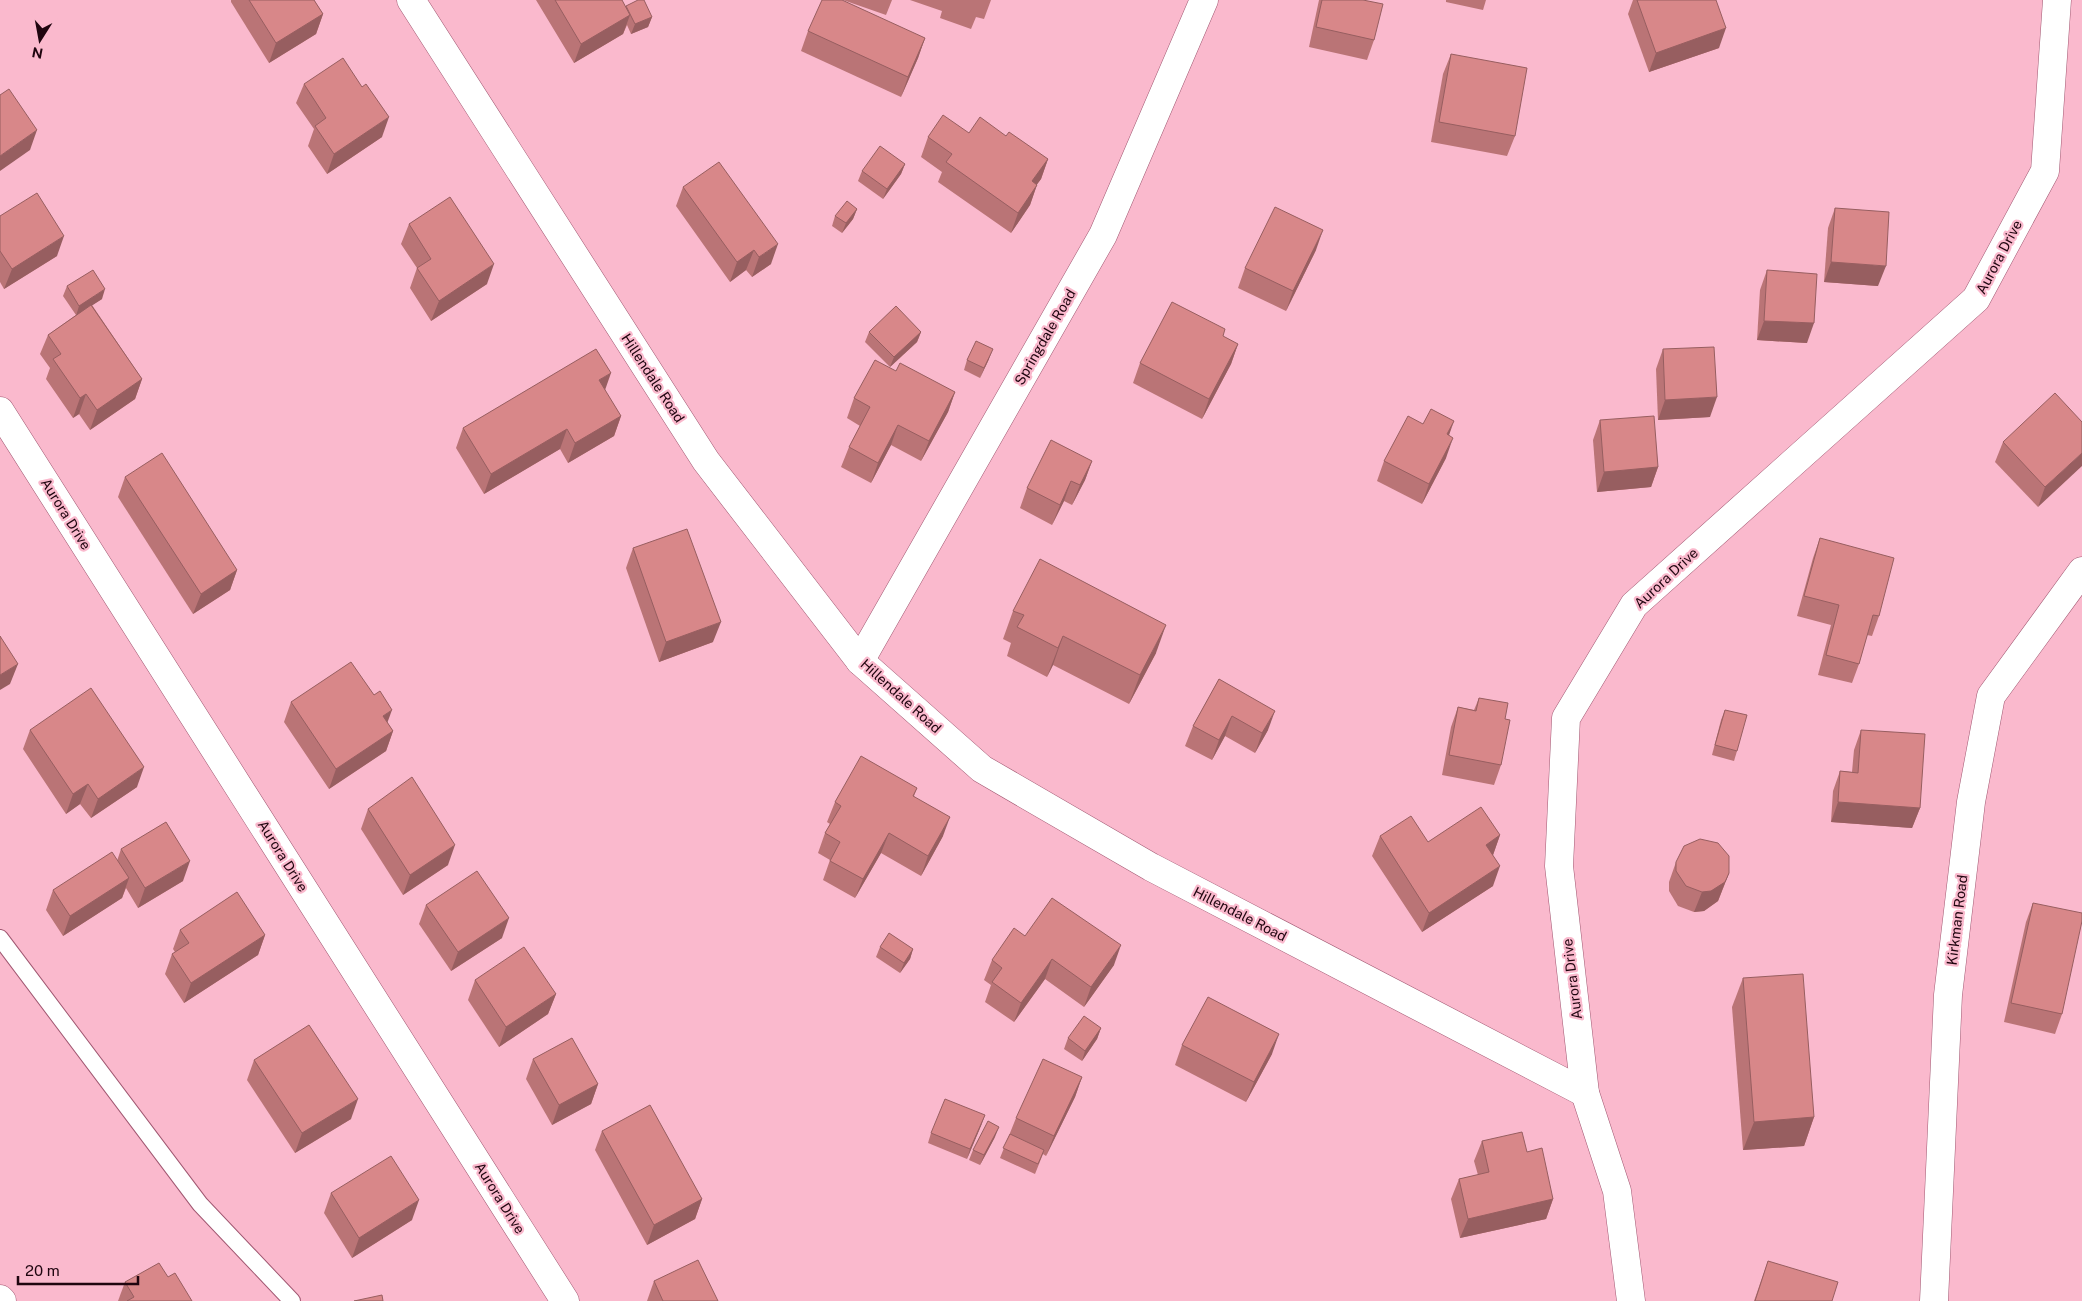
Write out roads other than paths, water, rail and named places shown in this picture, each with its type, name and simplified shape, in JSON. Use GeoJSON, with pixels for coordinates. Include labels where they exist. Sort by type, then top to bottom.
{"type":"FeatureCollection","features":[{"type":"Feature","properties":{"kind":"street","name":"Hillendale Road"},"geometry":{"type":"LineString","coordinates":[[410,0],[706,460],[860,661],[990,774],[1151,867],[1585,1093]]}},
{"type":"Feature","properties":{"kind":"street","name":"Springdale Road"},"geometry":{"type":"LineString","coordinates":[[860,661],[1103,235],[1204,0]]}},
{"type":"Feature","properties":{"kind":"street","name":"Aurora Drive"},"geometry":{"type":"LineString","coordinates":[[1631,1301],[1617,1191],[1585,1093],[1559,866],[1566,718],[1634,605],[1976,299],[2044,171],[2057,0]]}},
{"type":"Feature","properties":{"kind":"street","name":"Aurora Drive"},"geometry":{"type":"LineString","coordinates":[[0,411],[566,1301]]}},
{"type":"Feature","properties":{"kind":"street","name":"Kirkman Road"},"geometry":{"type":"LineString","coordinates":[[1934,1301],[1948,995],[1971,802],[1991,696],[2082,571]]}},
{"type":"Feature","properties":{"kind":"lane"},"geometry":{"type":"LineString","coordinates":[[0,938],[200,1204],[292,1301]]}}]}
